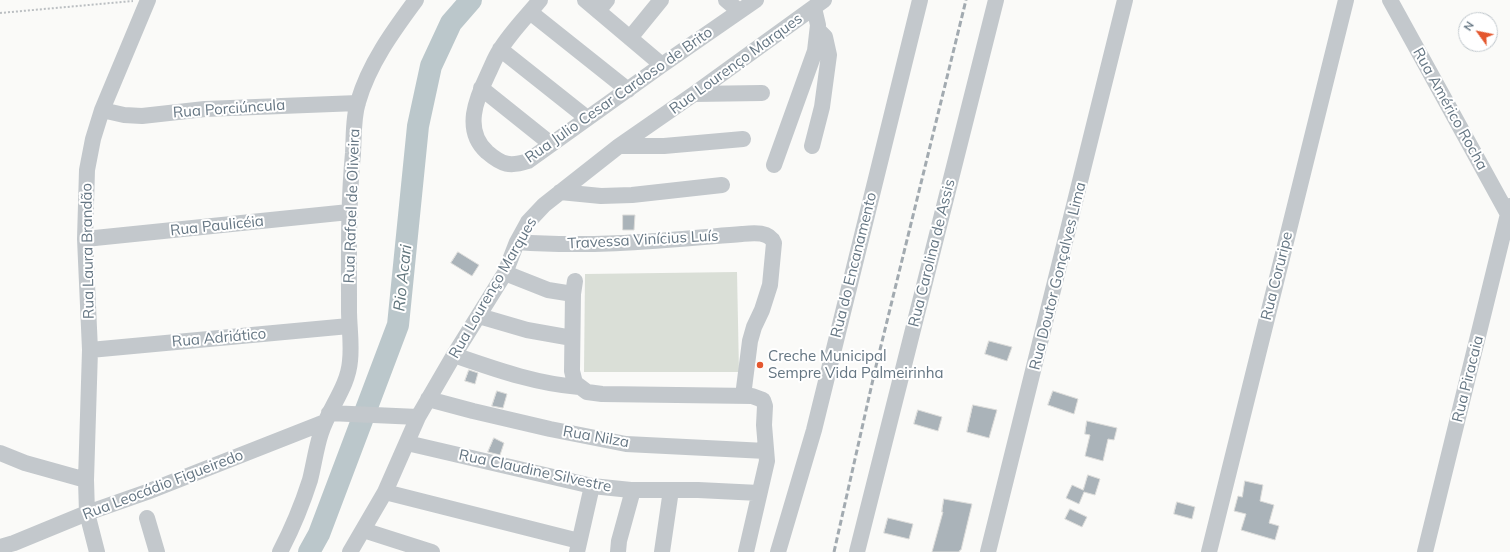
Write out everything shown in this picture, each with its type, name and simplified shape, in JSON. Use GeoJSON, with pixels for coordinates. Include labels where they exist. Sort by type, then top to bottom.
{"type":"FeatureCollection","features":[{"type":"Feature","properties":{"kind":"street","name":"Rua Laura Brandão"},"geometry":{"type":"LineString","coordinates":[[97,552],[87,513],[86,480],[90,350],[85,239],[87,170],[93,140],[102,110],[143,0]]}},
{"type":"Feature","properties":{"kind":"street","name":"Rua Rafael de Oliveira"},"geometry":{"type":"LineString","coordinates":[[280,552],[299,511],[310,480],[321,433],[333,416],[350,363],[352,346],[349,326],[349,212],[351,166],[358,103],[367,78],[381,52],[396,27],[416,0]]}},
{"type":"Feature","properties":{"kind":"street","name":"Rua Julio Cesar Cardoso de Brito"},"geometry":{"type":"LineString","coordinates":[[540,0],[500,49],[482,88],[474,110],[476,139],[485,150],[504,164],[516,165],[528,161],[756,0]]}},
{"type":"Feature","properties":{"kind":"street"},"geometry":{"type":"LineString","coordinates":[[585,0],[603,6],[630,38],[662,65]]}},
{"type":"Feature","properties":{"kind":"street"},"geometry":{"type":"LineString","coordinates":[[630,38],[661,0]]}},
{"type":"Feature","properties":{"kind":"street"},"geometry":{"type":"LineString","coordinates":[[726,0],[739,11]]}},
{"type":"Feature","properties":{"kind":"street","name":"Rua do Encanamento"},"geometry":{"type":"LineString","coordinates":[[778,552],[814,430],[920,0]]}},
{"type":"Feature","properties":{"kind":"street","name":"Rua Carolina de Assis"},"geometry":{"type":"LineString","coordinates":[[858,552],[996,0]]}},
{"type":"Feature","properties":{"kind":"street","name":"Rua Doutor Gonçalves Lima"},"geometry":{"type":"LineString","coordinates":[[988,552],[1125,0]]}},
{"type":"Feature","properties":{"kind":"street","name":"Rua Coruripe"},"geometry":{"type":"LineString","coordinates":[[1209,552],[1346,0]]}},
{"type":"Feature","properties":{"kind":"street","name":"Rua Américo Rocha"},"geometry":{"type":"LineString","coordinates":[[1390,0],[1509,212]]}},
{"type":"Feature","properties":{"kind":"street"},"geometry":{"type":"LineString","coordinates":[[774,165],[815,51],[818,30],[819,4]]}},
{"type":"Feature","properties":{"kind":"street","name":"Rua Lourenço Marques"},"geometry":{"type":"LineString","coordinates":[[350,552],[385,492],[418,417],[504,273],[517,242],[528,222],[544,205],[619,146],[819,4]]}},
{"type":"Feature","properties":{"kind":"street"},"geometry":{"type":"LineString","coordinates":[[530,12],[628,90]]}},
{"type":"Feature","properties":{"kind":"street"},"geometry":{"type":"LineString","coordinates":[[812,146],[822,107],[829,55],[825,38],[818,30]]}},
{"type":"Feature","properties":{"kind":"street"},"geometry":{"type":"LineString","coordinates":[[500,49],[587,118]]}},
{"type":"Feature","properties":{"kind":"street"},"geometry":{"type":"LineString","coordinates":[[482,88],[551,144]]}},
{"type":"Feature","properties":{"kind":"street"},"geometry":{"type":"LineString","coordinates":[[694,94],[762,93]]}},
{"type":"Feature","properties":{"kind":"street","name":"Rua Porciúncula"},"geometry":{"type":"LineString","coordinates":[[102,110],[124,115],[142,116],[205,109],[358,103]]}},
{"type":"Feature","properties":{"kind":"street"},"geometry":{"type":"LineString","coordinates":[[619,146],[664,146],[743,139]]}},
{"type":"Feature","properties":{"kind":"street"},"geometry":{"type":"LineString","coordinates":[[560,192],[601,196],[632,196],[722,185]]}},
{"type":"Feature","properties":{"kind":"street","name":"Rua Paulicéia"},"geometry":{"type":"LineString","coordinates":[[85,239],[349,212]]}},
{"type":"Feature","properties":{"kind":"street","name":"Rua Piracaia"},"geometry":{"type":"LineString","coordinates":[[1425,552],[1509,212]]}},
{"type":"Feature","properties":{"kind":"street","name":"Travessa Vinícius Luís"},"geometry":{"type":"LineString","coordinates":[[517,242],[580,245],[621,244],[742,234],[761,234],[769,236],[774,243],[770,285],[750,341],[743,396]]}},
{"type":"Feature","properties":{"kind":"street"},"geometry":{"type":"LineString","coordinates":[[504,273],[543,288],[574,288],[572,338],[573,379],[579,387],[587,392],[602,394],[743,396],[757,397],[763,400],[765,406],[764,425],[767,461],[746,552]]}},
{"type":"Feature","properties":{"kind":"street"},"geometry":{"type":"LineString","coordinates":[[479,316],[527,330],[572,338]]}},
{"type":"Feature","properties":{"kind":"street","name":"Rua Adriático"},"geometry":{"type":"LineString","coordinates":[[90,350],[349,326]]}},
{"type":"Feature","properties":{"kind":"street"},"geometry":{"type":"LineString","coordinates":[[454,355],[523,377],[557,385],[579,387]]}},
{"type":"Feature","properties":{"kind":"street","name":"Rua Nilza"},"geometry":{"type":"LineString","coordinates":[[428,399],[473,412],[626,444],[766,450]]}},
{"type":"Feature","properties":{"kind":"street"},"geometry":{"type":"LineString","coordinates":[[333,416],[418,417]]}},
{"type":"Feature","properties":{"kind":"street","name":"Rua Leocádio Figueiredo"},"geometry":{"type":"LineString","coordinates":[[0,547],[14,544],[87,513],[147,492],[333,416]]}},
{"type":"Feature","properties":{"kind":"street","name":"Rua Claudine Silvestre"},"geometry":{"type":"LineString","coordinates":[[407,443],[592,486],[633,490],[759,493]]}},
{"type":"Feature","properties":{"kind":"street"},"geometry":{"type":"LineString","coordinates":[[0,453],[25,463],[86,480]]}},
{"type":"Feature","properties":{"kind":"street"},"geometry":{"type":"LineString","coordinates":[[385,492],[578,546],[592,486]]}},
{"type":"Feature","properties":{"kind":"street"},"geometry":{"type":"LineString","coordinates":[[618,552],[619,541],[633,490]]}},
{"type":"Feature","properties":{"kind":"street"},"geometry":{"type":"LineString","coordinates":[[662,552],[671,490]]}},
{"type":"Feature","properties":{"kind":"street"},"geometry":{"type":"LineString","coordinates":[[147,518],[157,552]]}},
{"type":"Feature","properties":{"kind":"street"},"geometry":{"type":"LineString","coordinates":[[363,530],[432,552]]}},
{"type":"Feature","properties":{"kind":"path"},"geometry":{"type":"LineString","coordinates":[[0,14],[143,0]]}},
{"type":"Feature","properties":{"kind":"shaded area"},"geometry":{"type":"Polygon","coordinates":[[[737,272],[739,372],[584,372],[585,274],[737,272]]]}},
{"type":"Feature","properties":{"kind":"building"},"geometry":{"type":"Polygon","coordinates":[[[623,215],[635,215],[634,230],[623,230],[623,215]]]}},
{"type":"Feature","properties":{"kind":"building"},"geometry":{"type":"Polygon","coordinates":[[[458,252],[479,265],[472,276],[451,263],[458,252]]]}},
{"type":"Feature","properties":{"kind":"building"},"geometry":{"type":"Polygon","coordinates":[[[989,341],[1012,347],[1007,361],[985,354],[989,341]]]}},
{"type":"Feature","properties":{"kind":"building"},"geometry":{"type":"Polygon","coordinates":[[[469,370],[478,373],[475,384],[465,381],[469,370]]]}},
{"type":"Feature","properties":{"kind":"building"},"geometry":{"type":"Polygon","coordinates":[[[497,391],[507,394],[503,408],[492,406],[497,391]]]}},
{"type":"Feature","properties":{"kind":"building"},"geometry":{"type":"Polygon","coordinates":[[[1053,391],[1078,399],[1074,414],[1048,405],[1053,391]]]}},
{"type":"Feature","properties":{"kind":"building"},"geometry":{"type":"Polygon","coordinates":[[[973,405],[997,410],[989,438],[967,432],[973,405]]]}},
{"type":"Feature","properties":{"kind":"building"},"geometry":{"type":"Polygon","coordinates":[[[918,410],[942,417],[938,431],[914,424],[918,410]]]}},
{"type":"Feature","properties":{"kind":"building"},"geometry":{"type":"Polygon","coordinates":[[[1087,421],[1117,428],[1114,440],[1108,439],[1103,461],[1085,456],[1090,435],[1085,434],[1087,421]]]}},
{"type":"Feature","properties":{"kind":"building"},"geometry":{"type":"Polygon","coordinates":[[[494,438],[504,443],[500,455],[488,452],[494,438]]]}},
{"type":"Feature","properties":{"kind":"building"},"geometry":{"type":"Polygon","coordinates":[[[1088,475],[1100,479],[1095,495],[1084,492],[1079,504],[1066,498],[1072,485],[1083,490],[1088,475]]]}},
{"type":"Feature","properties":{"kind":"building"},"geometry":{"type":"Polygon","coordinates":[[[1245,481],[1263,485],[1260,501],[1274,505],[1269,523],[1279,526],[1275,540],[1241,530],[1246,514],[1234,511],[1238,496],[1242,497],[1245,481]]]}},
{"type":"Feature","properties":{"kind":"building"},"geometry":{"type":"Polygon","coordinates":[[[944,499],[972,504],[961,550],[959,552],[932,552],[943,512],[944,499]]]}},
{"type":"Feature","properties":{"kind":"building"},"geometry":{"type":"Polygon","coordinates":[[[1177,502],[1195,507],[1192,519],[1174,514],[1177,502]]]}},
{"type":"Feature","properties":{"kind":"building"},"geometry":{"type":"Polygon","coordinates":[[[1070,509],[1087,517],[1082,527],[1065,519],[1070,509]]]}},
{"type":"Feature","properties":{"kind":"building"},"geometry":{"type":"Polygon","coordinates":[[[888,518],[913,524],[909,539],[884,533],[888,518]]]}},
{"type":"Feature","properties":{"kind":"waterway","name":"Rio Acari"},"geometry":{"type":"LineString","coordinates":[[309,552],[319,534],[398,325],[418,126],[431,66],[451,23],[471,0]]}},
{"type":"Feature","properties":{"kind":"railway"},"geometry":{"type":"LineString","coordinates":[[834,552],[876,366],[966,0]]}},
{"type":"Feature","properties":{"kind":"place","name":"Creche Municipal Sempre Vida Palmeirinha"},"geometry":{"type":"Point","coordinates":[760,365]}}]}
